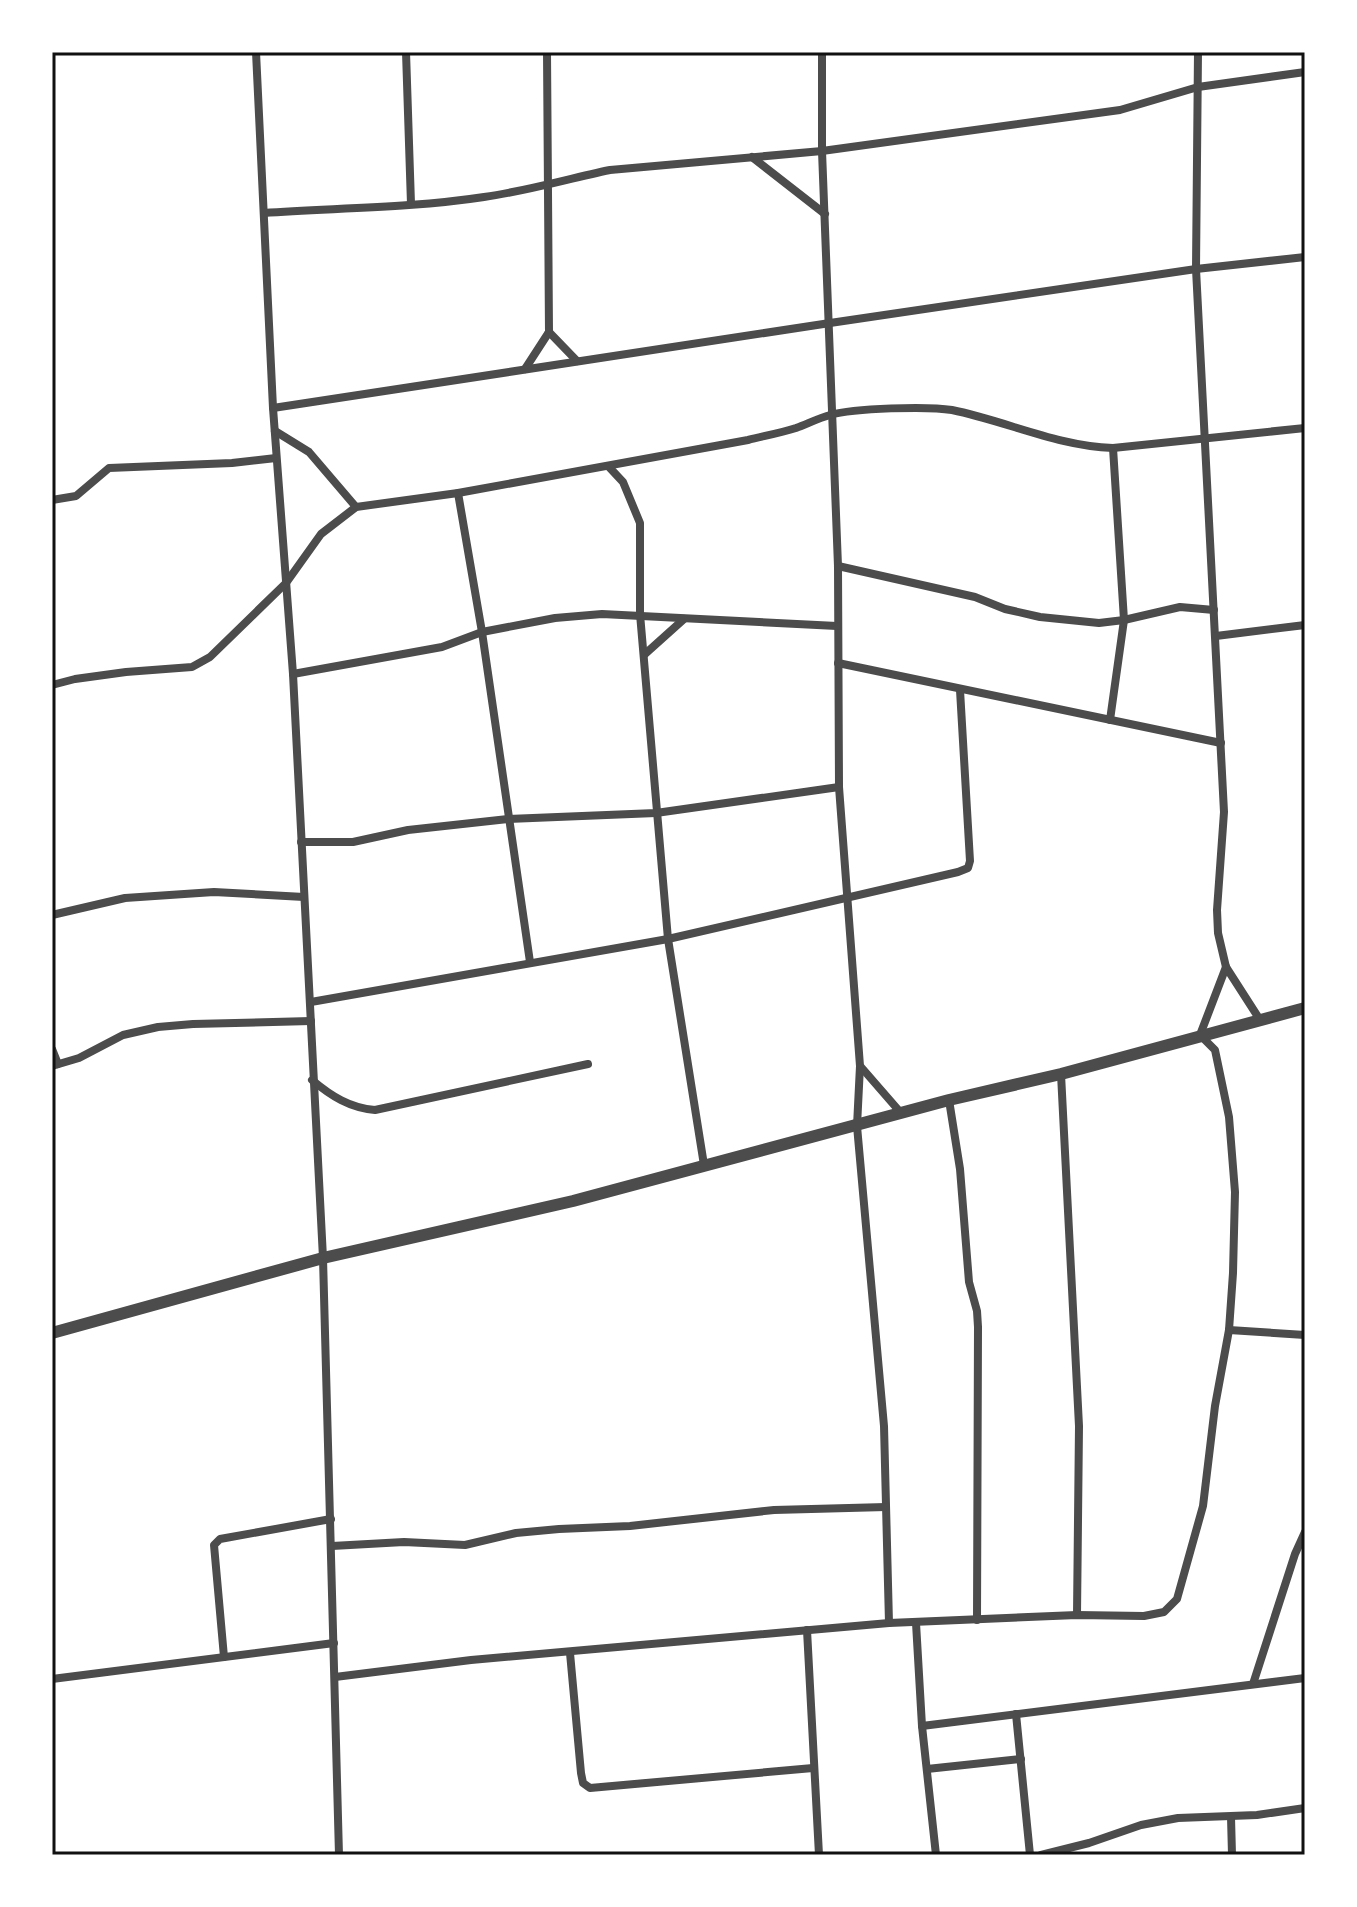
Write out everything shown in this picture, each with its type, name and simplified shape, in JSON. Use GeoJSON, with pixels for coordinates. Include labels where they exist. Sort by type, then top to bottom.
{"type":"FeatureCollection","features":[{"type":"Feature","properties":{"kind":"street"},"geometry":{"type":"LineString","coordinates":[[256,52],[273,408],[293,674],[323,1258],[339,1855]]}},
{"type":"Feature","properties":{"kind":"street"},"geometry":{"type":"LineString","coordinates":[[406,52],[411,204]]}},
{"type":"Feature","properties":{"kind":"street"},"geometry":{"type":"LineString","coordinates":[[525,369],[549,332],[547,52]]}},
{"type":"Feature","properties":{"kind":"street"},"geometry":{"type":"LineString","coordinates":[[822,52],[822,151],[838,566],[839,787],[860,1066],[857,1126],[884,1426],[889,1623]]}},
{"type":"Feature","properties":{"kind":"street"},"geometry":{"type":"LineString","coordinates":[[1198,52],[1196,269],[1224,812],[1218,933],[1226,967],[1260,1020]]}},
{"type":"Feature","properties":{"kind":"street"},"geometry":{"type":"LineString","coordinates":[[264,213],[481,198],[547,187],[610,170],[822,151],[1120,110],[1198,87],[1305,72]]}},
{"type":"Feature","properties":{"kind":"street"},"geometry":{"type":"LineString","coordinates":[[752,157],[825,214]]}},
{"type":"Feature","properties":{"kind":"street"},"geometry":{"type":"LineString","coordinates":[[273,408],[1196,269],[1305,257]]}},
{"type":"Feature","properties":{"kind":"street"},"geometry":{"type":"LineString","coordinates":[[549,332],[577,361]]}},
{"type":"Feature","properties":{"kind":"street"},"geometry":{"type":"LineString","coordinates":[[52,685],[126,672],[192,667],[210,657],[286,583],[321,534],[356,507],[458,493],[748,440],[833,414],[899,409],[948,410],[1058,439],[1113,448],[1205,436],[1305,428]]}},
{"type":"Feature","properties":{"kind":"street"},"geometry":{"type":"LineString","coordinates":[[275,431],[309,452],[356,507]]}},
{"type":"Feature","properties":{"kind":"street"},"geometry":{"type":"LineString","coordinates":[[1110,720],[1124,620],[1113,448]]}},
{"type":"Feature","properties":{"kind":"street"},"geometry":{"type":"LineString","coordinates":[[52,500],[76,496],[109,468],[276,458]]}},
{"type":"Feature","properties":{"kind":"street"},"geometry":{"type":"LineString","coordinates":[[609,467],[623,482],[640,523],[640,614],[668,939],[704,1165]]}},
{"type":"Feature","properties":{"kind":"street"},"geometry":{"type":"LineString","coordinates":[[458,493],[482,632],[530,962]]}},
{"type":"Feature","properties":{"kind":"street"},"geometry":{"type":"LineString","coordinates":[[838,566],[975,597],[1005,609],[1040,617],[1099,623],[1180,607],[1214,610]]}},
{"type":"Feature","properties":{"kind":"street"},"geometry":{"type":"LineString","coordinates":[[293,674],[442,647],[482,632],[555,618],[640,614],[837,626]]}},
{"type":"Feature","properties":{"kind":"street"},"geometry":{"type":"LineString","coordinates":[[645,654],[684,619]]}},
{"type":"Feature","properties":{"kind":"street"},"geometry":{"type":"LineString","coordinates":[[1216,636],[1305,625]]}},
{"type":"Feature","properties":{"kind":"street"},"geometry":{"type":"LineString","coordinates":[[838,663],[1221,743]]}},
{"type":"Feature","properties":{"kind":"street"},"geometry":{"type":"LineString","coordinates":[[311,1002],[668,939],[968,868],[960,690]]}},
{"type":"Feature","properties":{"kind":"street"},"geometry":{"type":"LineString","coordinates":[[301,842],[353,842],[408,830],[508,819],[656,813],[839,787]]}},
{"type":"Feature","properties":{"kind":"street"},"geometry":{"type":"LineString","coordinates":[[52,915],[125,898],[199,893],[304,897]]}},
{"type":"Feature","properties":{"kind":"street"},"geometry":{"type":"LineString","coordinates":[[1200,1035],[1226,967]]}},
{"type":"Feature","properties":{"kind":"street"},"geometry":{"type":"LineString","coordinates":[[52,1333],[323,1258],[573,1201],[1305,1008]]}},
{"type":"Feature","properties":{"kind":"street"},"geometry":{"type":"LineString","coordinates":[[52,1049],[55,1065],[79,1058],[123,1035],[158,1027],[311,1021]]}},
{"type":"Feature","properties":{"kind":"street"},"geometry":{"type":"LineString","coordinates":[[335,1677],[471,1660],[889,1623],[1077,1615],[1144,1616],[1164,1612],[1177,1599],[1203,1506],[1215,1406],[1229,1330],[1235,1192],[1229,1117],[1215,1050],[1200,1035]]}},
{"type":"Feature","properties":{"kind":"street"},"geometry":{"type":"LineString","coordinates":[[312,1080],[344,1102],[360,1109],[375,1110],[588,1064]]}},
{"type":"Feature","properties":{"kind":"street"},"geometry":{"type":"LineString","coordinates":[[860,1066],[901,1113]]}},
{"type":"Feature","properties":{"kind":"street"},"geometry":{"type":"LineString","coordinates":[[1061,1074],[1079,1426],[1077,1615]]}},
{"type":"Feature","properties":{"kind":"street"},"geometry":{"type":"LineString","coordinates":[[949,1100],[960,1169],[969,1282],[978,1327],[977,1620]]}},
{"type":"Feature","properties":{"kind":"street"},"geometry":{"type":"LineString","coordinates":[[1229,1330],[1305,1335]]}},
{"type":"Feature","properties":{"kind":"street"},"geometry":{"type":"LineString","coordinates":[[332,1546],[404,1542],[465,1545],[516,1533],[559,1529],[630,1526],[774,1510],[886,1507]]}},
{"type":"Feature","properties":{"kind":"street"},"geometry":{"type":"LineString","coordinates":[[224,1657],[214,1545],[220,1539],[331,1519]]}},
{"type":"Feature","properties":{"kind":"street"},"geometry":{"type":"LineString","coordinates":[[1253,1684],[1305,1532]]}},
{"type":"Feature","properties":{"kind":"street"},"geometry":{"type":"LineString","coordinates":[[916,1623],[922,1726],[936,1855]]}},
{"type":"Feature","properties":{"kind":"street"},"geometry":{"type":"LineString","coordinates":[[807,1630],[819,1855]]}},
{"type":"Feature","properties":{"kind":"street"},"geometry":{"type":"LineString","coordinates":[[52,1679],[334,1643]]}},
{"type":"Feature","properties":{"kind":"street"},"geometry":{"type":"LineString","coordinates":[[570,1653],[581,1773],[583,1783],[590,1788],[813,1768]]}},
{"type":"Feature","properties":{"kind":"street"},"geometry":{"type":"LineString","coordinates":[[922,1726],[1305,1678]]}},
{"type":"Feature","properties":{"kind":"street"},"geometry":{"type":"LineString","coordinates":[[1016,1714],[1030,1855]]}},
{"type":"Feature","properties":{"kind":"street"},"geometry":{"type":"LineString","coordinates":[[927,1769],[1021,1759]]}},
{"type":"Feature","properties":{"kind":"street"},"geometry":{"type":"LineString","coordinates":[[1041,1855],[1141,1825],[1178,1818],[1231,1817],[1305,1808]]}},
{"type":"Feature","properties":{"kind":"street"},"geometry":{"type":"LineString","coordinates":[[1231,1817],[1232,1855]]}}]}
